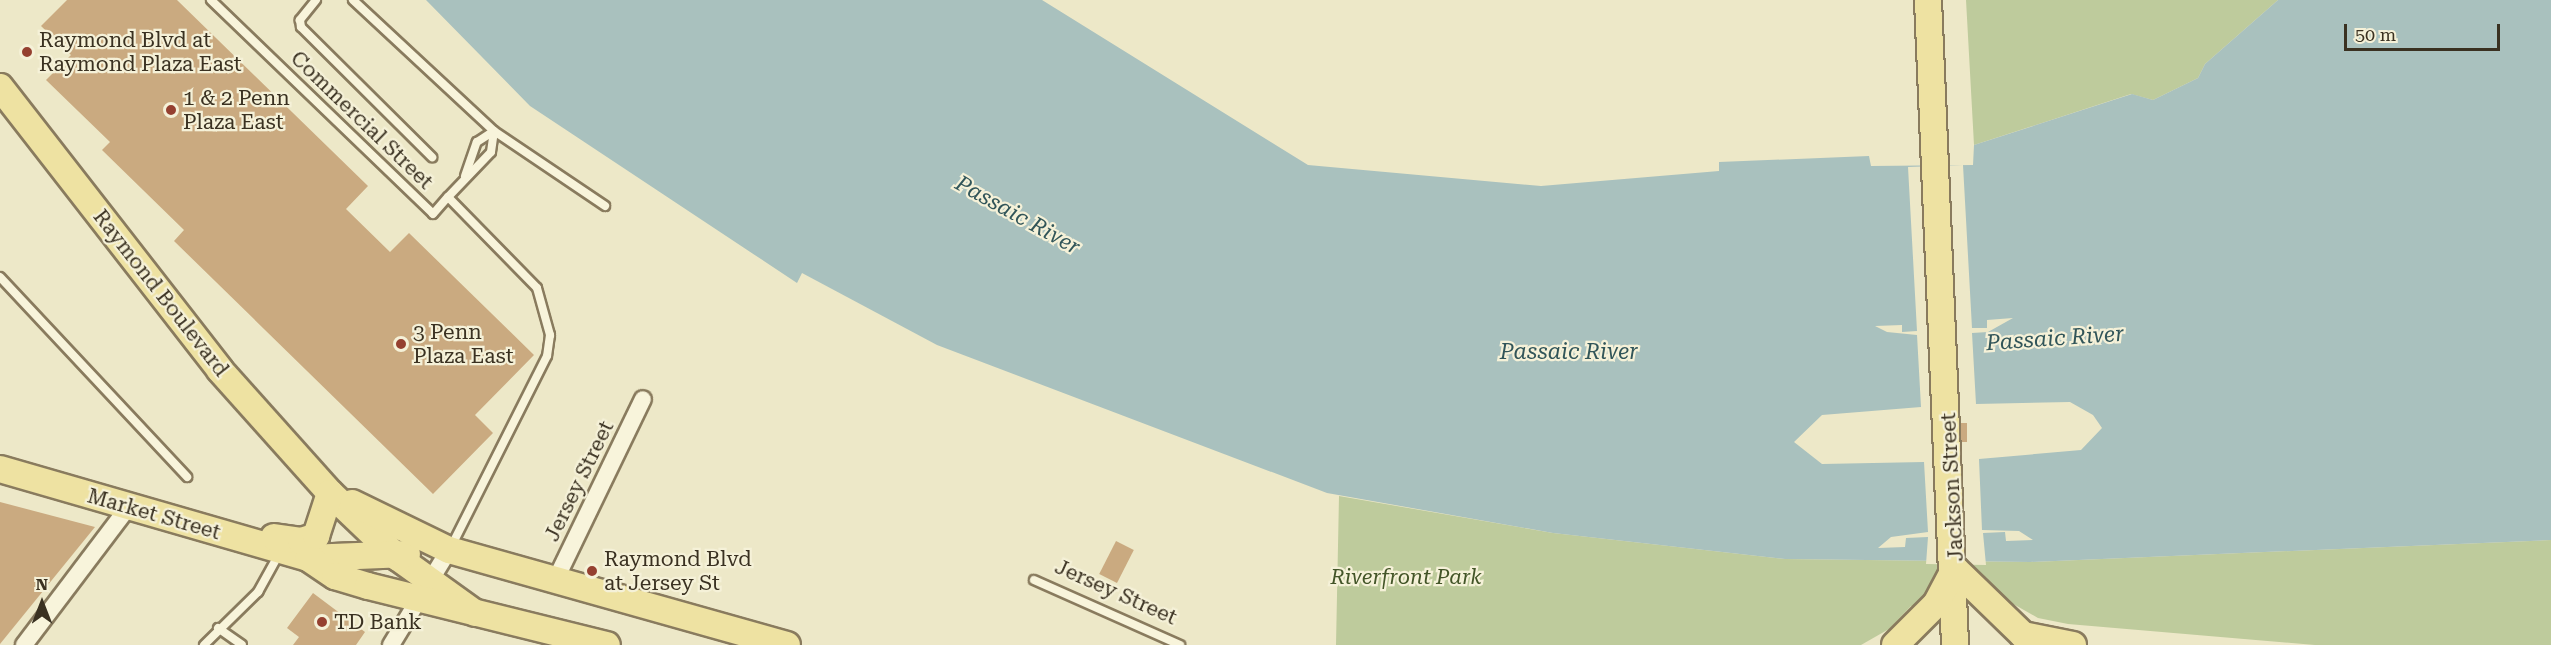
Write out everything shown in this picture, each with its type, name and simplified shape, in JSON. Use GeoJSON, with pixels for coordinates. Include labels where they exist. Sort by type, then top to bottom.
{"type":"FeatureCollection","features":[{"type":"Feature","properties":{"kind":"main road","name":"Jackson Street"},"geometry":{"type":"LineString","coordinates":[[1928,0],[1956,569],[1946,604],[1955,645]]}},
{"type":"Feature","properties":{"kind":"main road","name":"Raymond Boulevard"},"geometry":{"type":"LineString","coordinates":[[0,87],[220,370],[330,492],[397,557],[426,590],[475,613],[607,645]]}},
{"type":"Feature","properties":{"kind":"main road","name":"Market Street"},"geometry":{"type":"LineString","coordinates":[[0,469],[308,558],[397,557],[444,547]]}},
{"type":"Feature","properties":{"kind":"main road","name":"Raymond Boulevard"},"geometry":{"type":"LineString","coordinates":[[330,492],[444,547]]}},
{"type":"Feature","properties":{"kind":"main road"},"geometry":{"type":"LineString","coordinates":[[252,542],[316,536],[330,492]]}},
{"type":"Feature","properties":{"kind":"main road"},"geometry":{"type":"LineString","coordinates":[[444,547],[554,583],[787,645]]}},
{"type":"Feature","properties":{"kind":"main road","name":"Market Street"},"geometry":{"type":"LineString","coordinates":[[308,558],[335,576],[426,590]]}},
{"type":"Feature","properties":{"kind":"main road"},"geometry":{"type":"LineString","coordinates":[[1956,569],[1986,604],[2023,634],[2073,645]]}},
{"type":"Feature","properties":{"kind":"main road"},"geometry":{"type":"LineString","coordinates":[[1895,645],[1946,604]]}},
{"type":"Feature","properties":{"kind":"street","name":"Jersey Street"},"geometry":{"type":"LineString","coordinates":[[554,583],[643,399]]}},
{"type":"Feature","properties":{"kind":"street"},"geometry":{"type":"LineString","coordinates":[[24,645],[129,506]]}},
{"type":"Feature","properties":{"kind":"street"},"geometry":{"type":"LineString","coordinates":[[391,645],[426,590],[444,547]]}},
{"type":"Feature","properties":{"kind":"lane","name":"Commercial Street"},"geometry":{"type":"LineString","coordinates":[[211,0],[433,214],[448,197],[537,288],[550,335],[547,356],[444,547]]}},
{"type":"Feature","properties":{"kind":"lane"},"geometry":{"type":"LineString","coordinates":[[316,0],[300,20],[301,27],[432,157]]}},
{"type":"Feature","properties":{"kind":"lane"},"geometry":{"type":"LineString","coordinates":[[353,0],[494,131],[605,206]]}},
{"type":"Feature","properties":{"kind":"lane"},"geometry":{"type":"LineString","coordinates":[[465,176],[477,142],[494,131]]}},
{"type":"Feature","properties":{"kind":"lane"},"geometry":{"type":"LineString","coordinates":[[448,197],[465,176],[490,152],[494,131]]}},
{"type":"Feature","properties":{"kind":"lane"},"geometry":{"type":"LineString","coordinates":[[0,277],[187,477]]}},
{"type":"Feature","properties":{"kind":"lane"},"geometry":{"type":"LineString","coordinates":[[204,645],[218,628],[258,592],[280,551]]}},
{"type":"Feature","properties":{"kind":"lane","name":"Jersey Street"},"geometry":{"type":"LineString","coordinates":[[1034,580],[1180,645]]}},
{"type":"Feature","properties":{"kind":"lane"},"geometry":{"type":"LineString","coordinates":[[218,628],[242,645]]}},
{"type":"Feature","properties":{"kind":"green space"},"geometry":{"type":"Polygon","coordinates":[[[1966,0],[2278,0],[2205,64],[2198,78],[2153,100],[2131,94],[1974,145],[1966,0]]]}},
{"type":"Feature","properties":{"kind":"green space","name":"Riverfront Park"},"geometry":{"type":"Polygon","coordinates":[[[1339,496],[1553,533],[1785,559],[2030,562],[2551,540],[2551,645],[2315,645],[2068,624],[2038,618],[2008,601],[1911,606],[1889,629],[1861,645],[1336,645],[1339,496]]]}},
{"type":"Feature","properties":{"kind":"water","name":"Passaic River"},"geometry":{"type":"Polygon","coordinates":[[[426,0],[1042,0],[1308,165],[1541,186],[1719,171],[1719,162],[1869,156],[1871,166],[1973,165],[1974,145],[2132,94],[2153,100],[2198,78],[2205,64],[2278,0],[2551,0],[2551,540],[2030,562],[1785,559],[1553,533],[1327,493],[937,345],[802,273],[797,283],[530,106],[426,0]]]}},
{"type":"Feature","properties":{"kind":"pier"},"geometry":{"type":"Polygon","coordinates":[[[1963,165],[1972,328],[1987,328],[1987,320],[2013,318],[1988,332],[1972,333],[1976,404],[2070,402],[2093,415],[2102,428],[2081,450],[1979,459],[1982,530],[2019,531],[2033,540],[2006,541],[2005,532],[1983,533],[1986,565],[1926,564],[1928,537],[1906,538],[1905,547],[1878,548],[1891,537],[1928,532],[1924,462],[1822,464],[1794,442],[1822,415],[1921,407],[1917,335],[1887,332],[1875,326],[1902,325],[1902,332],[1917,331],[1908,167],[1963,165]]]}},
{"type":"Feature","properties":{"kind":"building"},"geometry":{"type":"Polygon","coordinates":[[[67,0],[177,0],[368,186],[346,209],[390,252],[409,233],[534,355],[475,415],[493,433],[433,494],[174,241],[184,230],[102,150],[110,142],[46,80],[71,55],[41,26],[67,0]]]}},
{"type":"Feature","properties":{"kind":"building"},"geometry":{"type":"Polygon","coordinates":[[[1961,423],[1967,423],[1967,442],[1961,442],[1961,423]]]}},
{"type":"Feature","properties":{"kind":"building"},"geometry":{"type":"Polygon","coordinates":[[[0,502],[95,527],[0,644],[0,502]]]}},
{"type":"Feature","properties":{"kind":"building"},"geometry":{"type":"Polygon","coordinates":[[[1116,541],[1134,550],[1117,583],[1099,574],[1116,541]]]}},
{"type":"Feature","properties":{"kind":"building","name":"TD Bank"},"geometry":{"type":"Polygon","coordinates":[[[313,593],[365,632],[356,645],[293,645],[299,637],[287,628],[313,593]]]}},
{"type":"Feature","properties":{"kind":"place","name":"Raymond Blvd at Raymond Plaza East"},"geometry":{"type":"Point","coordinates":[27,52]}},
{"type":"Feature","properties":{"kind":"place","name":"1 & 2 Penn Plaza East"},"geometry":{"type":"Point","coordinates":[171,110]}},
{"type":"Feature","properties":{"kind":"place","name":"3 Penn Plaza East"},"geometry":{"type":"Point","coordinates":[401,344]}},
{"type":"Feature","properties":{"kind":"place","name":"Raymond Blvd at Jersey St"},"geometry":{"type":"Point","coordinates":[592,571]}},
{"type":"Feature","properties":{"kind":"place","name":"TD Bank"},"geometry":{"type":"Point","coordinates":[322,622]}}]}
